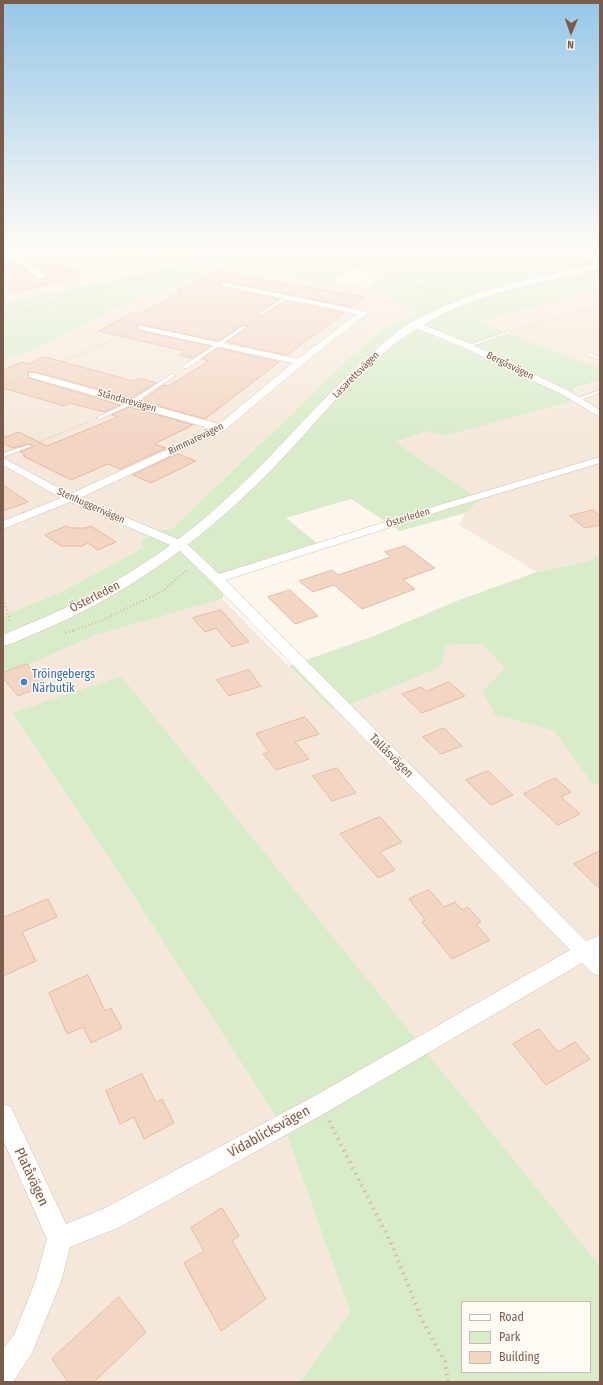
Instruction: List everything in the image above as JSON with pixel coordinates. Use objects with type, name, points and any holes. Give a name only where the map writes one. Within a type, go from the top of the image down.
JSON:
[{"type":"street","name":"Rimmarevägen","points":[[3,524],[70,498],[221,428],[300,362],[364,313],[362,313]]},
{"type":"street","name":"Lasarettsvägen","points":[[181,545],[244,490],[341,389],[379,352],[416,325],[441,313]]},
{"type":"street","name":"Bergåsvägen","points":[[416,325],[468,346],[577,399],[600,414]]},
{"type":"street","points":[[141,327],[300,362]]},
{"type":"street","name":"Ståndarevägen","points":[[32,375],[221,428]]},
{"type":"street","name":"Österleden","points":[[217,579],[443,507],[600,460]]},
{"type":"street","name":"Stenhuggerivägen","points":[[3,461],[70,498],[181,545]]},
{"type":"street","name":"Tallåsvägen","points":[[181,545],[592,947],[600,968]]},
{"type":"street","name":"Österleden","points":[[3,641],[90,602],[130,579],[181,545]]},
{"type":"street","name":"Vidablicksvägen","points":[[60,1239],[111,1218],[319,1105],[592,947]]},
{"type":"street","name":"Platåvägen","points":[[3,1115],[60,1239]]},
{"type":"street","points":[[3,1372],[22,1344],[28,1330],[48,1282],[60,1239]]},
{"type":"lane","points":[[185,368],[244,327]]},
{"type":"lane","points":[[468,346],[510,332]]},
{"type":"lane","points":[[588,354],[600,359]]},
{"type":"lane","points":[[98,418],[131,402],[174,375]]},
{"type":"lane","points":[[577,399],[600,391]]},
{"type":"lane","points":[[3,455],[30,446]]},
{"type":"path","points":[[3,385],[32,375],[172,313]]},
{"type":"path","points":[[510,332],[577,313]]},
{"type":"path","points":[[590,313],[600,315]]},
{"type":"path","points":[[30,446],[98,418]]},
{"type":"path","points":[[62,633],[105,619],[161,592],[198,561]]},
{"type":"path","points":[[3,596],[10,623],[17,620]]},
{"type":"path","points":[[319,1105],[392,1245],[422,1320],[444,1362],[448,1382]]},
{"type":"shaded area","points":[[110,313],[418,313],[385,328],[358,350],[172,529],[160,530],[141,541],[143,548],[61,592],[3,616],[3,359],[38,348]]},
{"type":"shaded area","points":[[512,313],[600,313],[600,368],[479,322]]},
{"type":"shaded area","points":[[600,380],[600,554],[589,561],[537,572],[459,525],[465,513],[480,500],[394,442],[426,431],[444,436]]},
{"type":"shaded area","points":[[222,599],[331,709],[354,703],[441,667],[446,645],[482,644],[505,668],[495,715],[554,731],[593,785],[600,783],[600,1266],[120,676],[12,714],[115,867],[286,1132],[350,1312],[300,1382],[3,1382],[3,676],[96,635]]},
{"type":"green space","points":[[3,313],[110,313],[38,348],[3,359]]},
{"type":"green space","points":[[418,313],[512,313],[480,322],[600,368],[600,380],[574,388],[568,402],[444,436],[426,431],[395,442],[480,500],[465,513],[400,531],[351,499],[286,518],[317,543],[231,570],[222,599],[96,635],[3,676],[3,616],[61,592],[143,548],[141,541],[160,530],[172,529],[358,350],[385,328]]},
{"type":"green space","points":[[600,554],[600,783],[593,785],[554,731],[495,715],[483,691],[505,668],[482,644],[446,645],[441,667],[354,703],[331,709],[289,666],[374,636],[459,600],[537,572],[589,561]]},
{"type":"green space","points":[[121,676],[600,1266],[600,1382],[300,1382],[350,1312],[286,1132],[115,867],[12,713]]},
{"type":"building","points":[[133,313],[140,314],[143,313],[259,313],[260,316],[266,313],[344,313],[287,355],[227,342],[247,328],[247,326],[243,325],[218,341],[137,324],[136,327],[141,331],[210,346],[193,358],[180,355],[185,351],[98,331]]},
{"type":"building","points":[[218,348],[279,362],[205,419],[141,401],[164,385],[169,386],[209,361],[202,359]]},
{"type":"building","points":[[45,357],[133,381],[140,378],[156,383],[132,398],[35,372],[28,372],[29,378],[120,405],[104,412],[70,403],[64,406],[3,388],[3,370],[21,362],[28,364]]},
{"type":"building","points":[[130,407],[193,425],[154,444],[166,448],[120,469],[108,464],[71,480],[23,456],[25,455],[20,452],[33,447],[32,445],[28,444],[12,448],[3,443],[3,438],[19,432],[47,446],[118,417],[112,415]]},
{"type":"building","points":[[178,454],[196,461],[151,483],[133,475]]},
{"type":"building","points":[[3,485],[28,502],[3,511]]},
{"type":"building","points":[[593,510],[600,516],[600,525],[585,528],[570,516]]},
{"type":"building","points":[[67,526],[71,528],[85,528],[91,526],[116,542],[98,550],[88,543],[82,546],[61,546],[45,535]]},
{"type":"building","points":[[405,546],[435,568],[403,580],[415,589],[362,609],[334,585],[313,592],[299,581],[332,570],[338,575],[391,557],[385,552]]},
{"type":"building","points":[[290,590],[318,616],[295,624],[268,597]]},
{"type":"building","points":[[221,610],[249,642],[232,647],[216,628],[205,632],[193,618]]},
{"type":"building","name":"Tröingebergs Närbutik","points":[[27,664],[46,685],[18,696],[3,678],[3,673]]},
{"type":"building","points":[[249,670],[261,686],[229,696],[217,680]]},
{"type":"building","points":[[449,682],[465,696],[422,713],[402,694],[421,687],[426,691]]},
{"type":"building","points":[[305,717],[319,734],[295,742],[309,759],[276,770],[263,754],[269,752],[256,734]]},
{"type":"building","points":[[444,728],[462,746],[441,754],[423,737]]},
{"type":"building","points":[[337,768],[356,793],[332,801],[313,776]]},
{"type":"building","points":[[488,771],[513,795],[491,805],[466,780]]},
{"type":"building","points":[[555,778],[571,792],[561,797],[580,814],[558,825],[524,794]]},
{"type":"building","points":[[380,817],[402,842],[380,852],[395,870],[378,878],[340,834]]},
{"type":"building","points":[[600,851],[600,889],[574,864]]},
{"type":"building","points":[[429,890],[444,907],[455,902],[462,910],[468,907],[481,922],[476,924],[490,940],[452,959],[422,922],[425,920],[409,899]]},
{"type":"building","points":[[48,899],[57,917],[22,932],[36,961],[3,976],[3,918]]},
{"type":"building","points":[[88,975],[105,1011],[111,1008],[122,1028],[91,1043],[83,1027],[67,1034],[49,993]]},
{"type":"building","points":[[539,1029],[558,1052],[575,1042],[590,1059],[546,1085],[513,1044]]},
{"type":"building","points":[[142,1074],[156,1102],[162,1099],[174,1123],[144,1139],[134,1117],[120,1124],[106,1091]]},
{"type":"building","points":[[222,1208],[239,1236],[232,1241],[266,1299],[221,1331],[184,1263],[204,1251],[191,1228]]},
{"type":"building","points":[[119,1297],[146,1332],[94,1382],[68,1382],[52,1359]]},
{"type":"place","name":"Tröingebergs Närbutik","points":[[24,682]]}]
